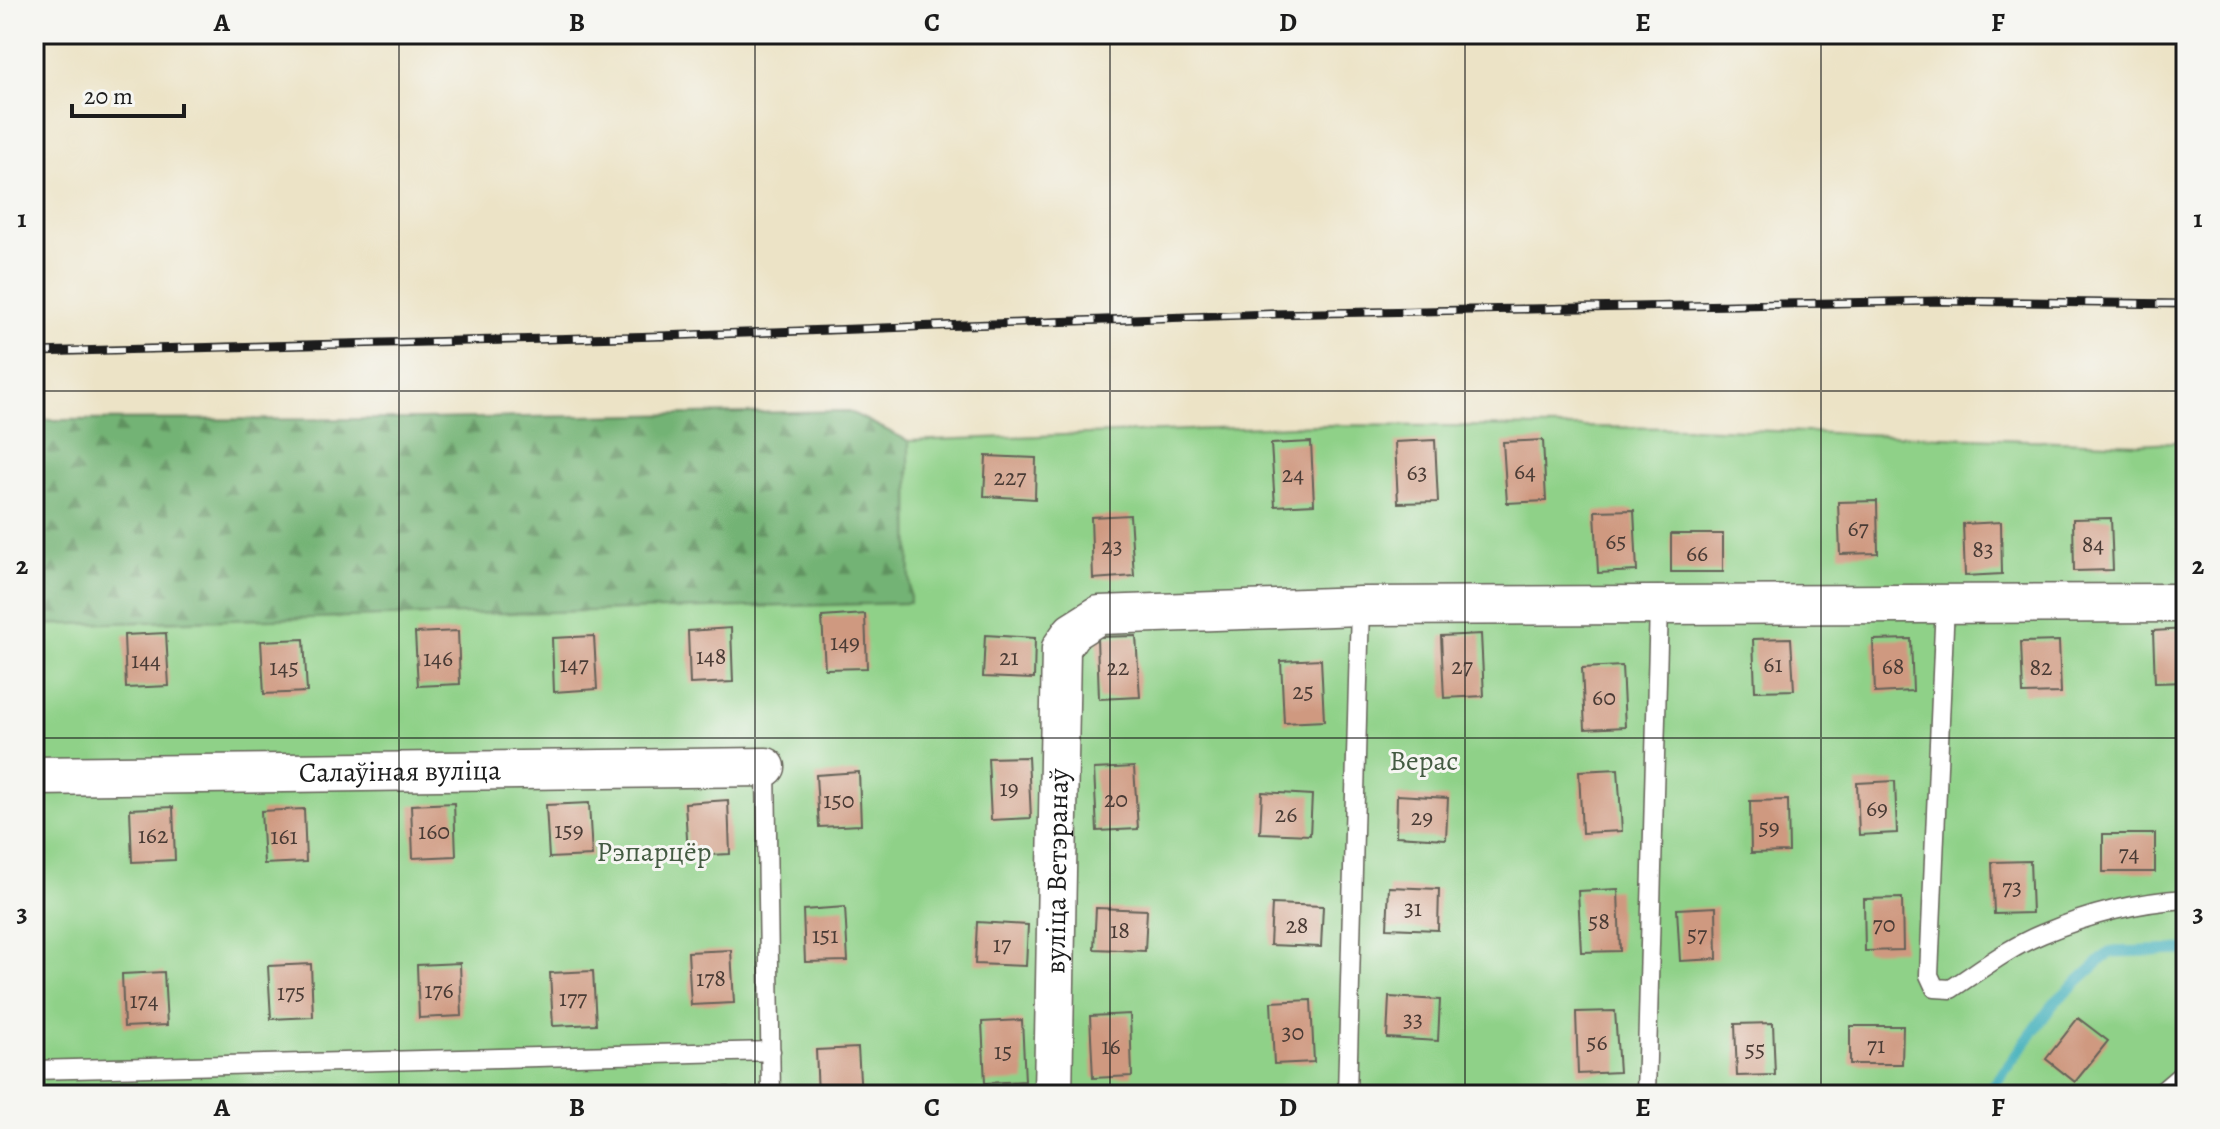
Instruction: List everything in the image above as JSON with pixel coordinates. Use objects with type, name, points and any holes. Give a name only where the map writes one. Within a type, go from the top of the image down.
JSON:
[{"type":"street","points":[[1360,606],[2186,603]]},
{"type":"street","name":"вуліца Ветэранаў","points":[[1053,1095],[1061,648],[1072,632],[1099,615],[1360,606]]},
{"type":"street","name":"Салаўіная вуліца","points":[[34,776],[766,767]]},
{"type":"lane","points":[[1945,604],[1929,975],[1935,988],[1951,989],[2040,935],[2109,911],[2186,899]]},
{"type":"lane","points":[[1646,1095],[1659,605]]},
{"type":"lane","points":[[1347,1095],[1360,606]]},
{"type":"lane","points":[[766,767],[771,1095]]},
{"type":"lane","points":[[34,1070],[771,1051]]},
{"type":"lane","points":[[2158,1095],[2186,1071]]},
{"type":"green space","points":[[848,411],[909,441],[910,603],[34,625],[34,420],[423,419]]},
{"type":"green space","name":"Верас","points":[[1316,425],[1693,428],[2139,444],[2186,441],[2186,1095],[34,1095],[34,625],[910,603],[909,441]]},
{"type":"building","points":[[1435,440],[1438,502],[1398,503],[1395,442]]},
{"type":"building","points":[[1543,440],[1546,501],[1507,503],[1503,442]]},
{"type":"building","points":[[1311,442],[1314,504],[1275,506],[1271,444]]},
{"type":"building","points":[[986,456],[1036,458],[1035,499],[984,496]]},
{"type":"building","points":[[1877,501],[1878,553],[1840,554],[1838,502]]},
{"type":"building","points":[[1634,510],[1637,571],[1598,573],[1595,511]]},
{"type":"building","points":[[1130,515],[1134,576],[1093,579],[1091,517]]},
{"type":"building","points":[[2111,518],[2113,570],[2074,571],[2073,519]]},
{"type":"building","points":[[2001,522],[2002,574],[1965,576],[1963,524]]},
{"type":"building","points":[[1671,534],[1723,534],[1723,572],[1671,572]]},
{"type":"building","points":[[865,614],[867,668],[825,669],[822,617]]},
{"type":"building","points":[[731,628],[733,682],[690,684],[688,631]]},
{"type":"building","points":[[2186,629],[2186,682],[2155,683],[2153,631]]},
{"type":"building","points":[[458,631],[460,684],[418,686],[415,633]]},
{"type":"building","points":[[166,633],[169,686],[126,688],[124,635]]},
{"type":"building","points":[[1481,634],[1484,696],[1444,698],[1441,636]]},
{"type":"building","points":[[985,635],[1035,638],[1034,679],[983,677]]},
{"type":"building","points":[[594,636],[597,689],[554,692],[552,638]]},
{"type":"building","points":[[1136,636],[1140,697],[1099,699],[1097,637]]},
{"type":"building","points":[[1791,638],[1794,690],[1755,691],[1753,639]]},
{"type":"building","points":[[304,639],[307,692],[264,694],[261,641]]},
{"type":"building","points":[[1911,639],[1913,691],[1875,693],[1873,640]]},
{"type":"building","points":[[2059,641],[2061,693],[2023,694],[2021,642]]},
{"type":"building","points":[[1321,659],[1324,721],[1284,723],[1281,661]]},
{"type":"building","points":[[1622,666],[1625,727],[1585,729],[1582,668]]},
{"type":"building","points":[[1028,757],[1031,818],[991,820],[988,758]]},
{"type":"building","points":[[1134,767],[1138,829],[1097,831],[1094,769]]},
{"type":"building","points":[[1618,769],[1622,831],[1582,833],[1579,771]]},
{"type":"building","points":[[859,772],[861,825],[819,827],[816,775]]},
{"type":"building","points":[[1895,781],[1897,833],[1859,835],[1857,783]]},
{"type":"building","points":[[1262,792],[1312,795],[1310,835],[1260,833]]},
{"type":"building","points":[[1397,795],[1448,798],[1446,839],[1396,836]]},
{"type":"building","points":[[728,800],[730,854],[688,856],[685,803]]},
{"type":"building","points":[[1788,800],[1789,852],[1751,853],[1750,801]]},
{"type":"building","points":[[454,803],[456,856],[413,858],[411,805]]},
{"type":"building","points":[[589,803],[592,856],[549,858],[546,805]]},
{"type":"building","points":[[173,807],[175,860],[132,862],[130,809]]},
{"type":"building","points":[[304,809],[306,862],[264,864],[261,811]]},
{"type":"building","points":[[2103,834],[2155,834],[2155,872],[2103,872]]},
{"type":"building","points":[[2030,861],[2032,913],[1994,914],[1992,862]]},
{"type":"building","points":[[1389,887],[1439,889],[1438,930],[1387,928]]},
{"type":"building","points":[[1618,889],[1620,951],[1581,952],[1578,891]]},
{"type":"building","points":[[1902,898],[1903,950],[1865,951],[1864,899]]},
{"type":"building","points":[[1272,904],[1323,906],[1321,947],[1270,945]]},
{"type":"building","points":[[845,907],[848,961],[805,962],[803,910]]},
{"type":"building","points":[[1716,907],[1717,959],[1680,961],[1677,909]]},
{"type":"building","points":[[1096,908],[1147,910],[1145,951],[1094,949]]},
{"type":"building","points":[[977,922],[1028,925],[1026,966],[975,964]]},
{"type":"building","points":[[731,950],[734,1003],[691,1005],[688,952]]},
{"type":"building","points":[[460,963],[462,1016],[419,1018],[417,965]]},
{"type":"building","points":[[311,964],[313,1017],[271,1019],[268,966]]},
{"type":"building","points":[[593,971],[596,1024],[553,1026],[550,973]]},
{"type":"building","points":[[164,972],[167,1025],[124,1027],[122,974]]},
{"type":"building","points":[[1389,997],[1440,1000],[1438,1041],[1387,1038]]},
{"type":"building","points":[[1311,1000],[1314,1062],[1274,1064],[1271,1002]]},
{"type":"building","points":[[1615,1011],[1619,1072],[1578,1074],[1576,1012]]},
{"type":"building","points":[[1130,1014],[1132,1076],[1093,1078],[1090,1016]]},
{"type":"building","points":[[2078,1018],[2108,1041],[2075,1082],[2046,1059]]},
{"type":"building","points":[[1022,1020],[1025,1081],[985,1083],[982,1022]]},
{"type":"building","points":[[1773,1023],[1775,1075],[1737,1076],[1735,1024]]},
{"type":"building","points":[[1850,1026],[1903,1026],[1902,1064],[1850,1064]]},
{"type":"building","points":[[858,1048],[861,1095],[818,1095],[816,1050]]},
{"type":"building","points":[[588,1085],[588,1095],[546,1095],[545,1087]]},
{"type":"building","points":[[729,1087],[730,1095],[687,1095],[686,1089]]},
{"type":"waterway","points":[[1987,1095],[2054,1003],[2110,952],[2186,950]]},
{"type":"railway","points":[[34,352],[661,336],[1271,314],[1939,301],[2186,304]]},
{"type":"park label","name":"Рэпарцёр","points":[[654,852]]}]
